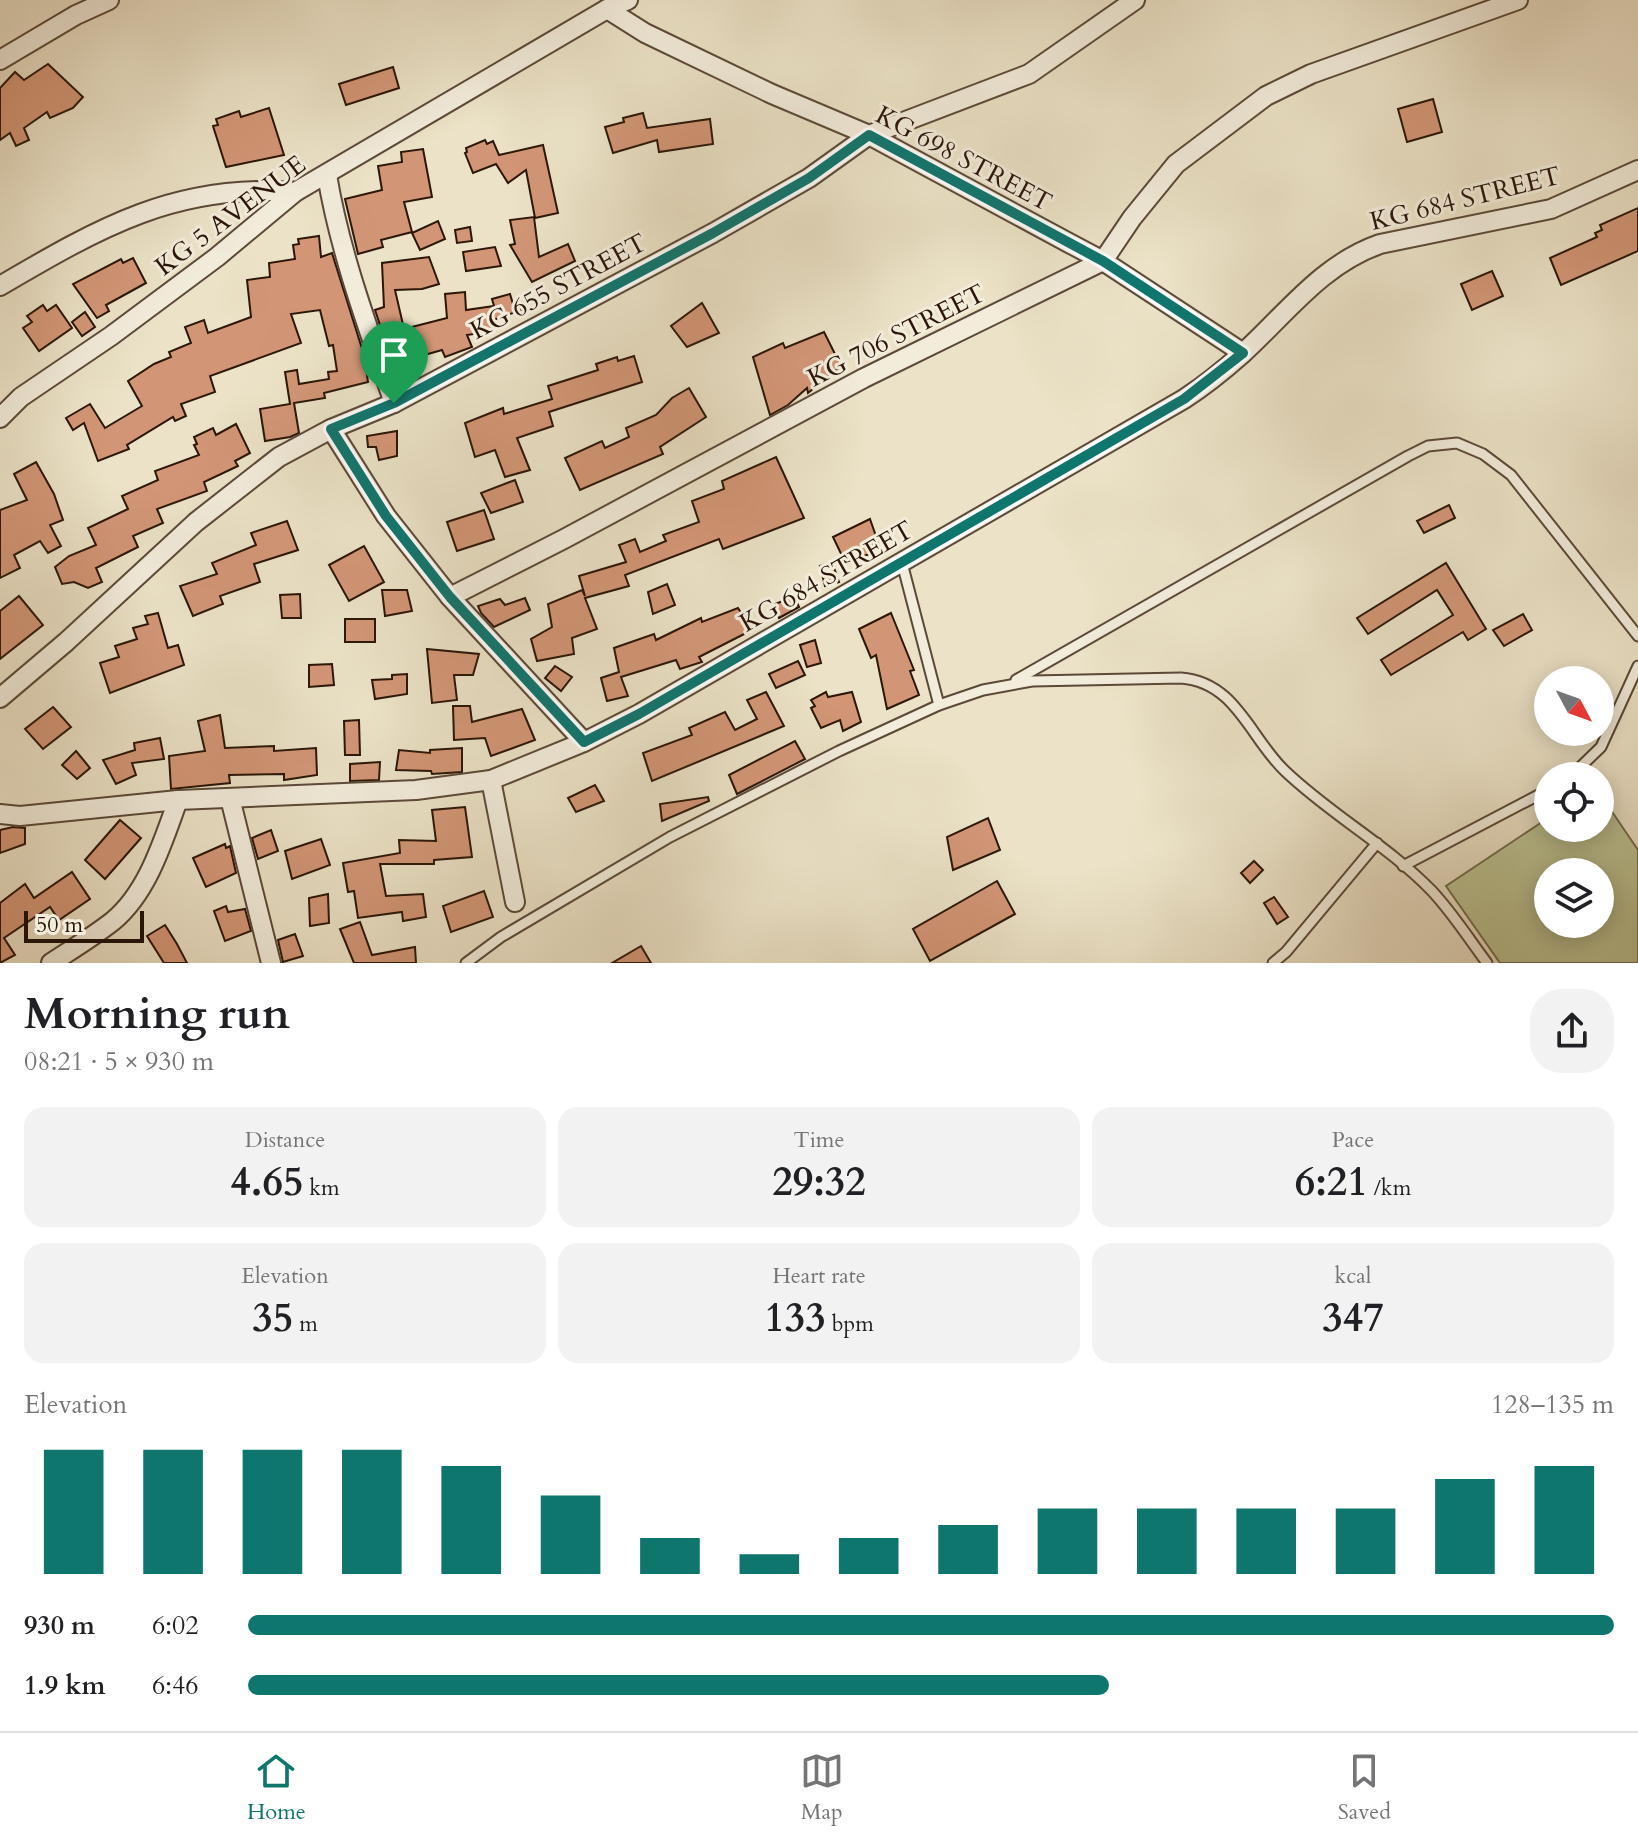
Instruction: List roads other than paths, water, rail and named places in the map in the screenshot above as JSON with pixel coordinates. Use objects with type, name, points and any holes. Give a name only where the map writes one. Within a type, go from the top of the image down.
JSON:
[{"type":"street","points":[[0,60],[76,15],[109,0]]},
{"type":"street","name":"KG 5 AVENUE","points":[[0,418],[21,397],[111,336],[217,257],[295,192],[607,9],[628,0]]},
{"type":"street","name":"KG 655 STREET","points":[[0,698],[66,642],[196,522],[279,457],[331,429],[394,403],[713,233],[809,178],[869,135],[1029,74],[1135,0]]},
{"type":"street","name":"KG 706 STREET","points":[[450,597],[864,378],[1103,261],[1132,218],[1176,164],[1266,96],[1311,74],[1518,0]]},
{"type":"street","name":"KG 698 STREET","points":[[607,9],[645,33],[869,135],[1103,261],[1243,353]]},
{"type":"street","name":"KG 684 STREET","points":[[0,814],[20,816],[178,800],[416,790],[491,780],[584,742],[639,714],[1184,399],[1243,353],[1336,265],[1360,251],[1380,244],[1551,209],[1638,170]]},
{"type":"street","points":[[327,175],[333,210],[365,319],[394,403]]},
{"type":"street","points":[[0,286],[122,220],[161,205],[228,191],[255,189],[295,192]]},
{"type":"street","points":[[331,429],[386,516],[450,597],[584,742]]},
{"type":"street","points":[[491,780],[515,902]]},
{"type":"street","points":[[230,798],[271,963]]},
{"type":"street","points":[[51,963],[115,919],[138,891],[158,854],[178,800]]},
{"type":"lane","points":[[1010,684],[1408,456],[1428,446],[1457,443],[1483,454],[1511,475],[1638,636]]},
{"type":"lane","points":[[902,563],[939,705]]},
{"type":"lane","points":[[1585,762],[1601,747],[1638,666]]},
{"type":"lane","points":[[466,963],[501,937],[670,837],[839,751],[939,705],[983,690],[1032,681],[1181,678],[1204,683],[1224,694],[1273,760],[1432,891],[1487,963]]},
{"type":"lane","points":[[1403,866],[1534,797]]},
{"type":"lane","points":[[1273,963],[1286,952],[1377,843]]}]
